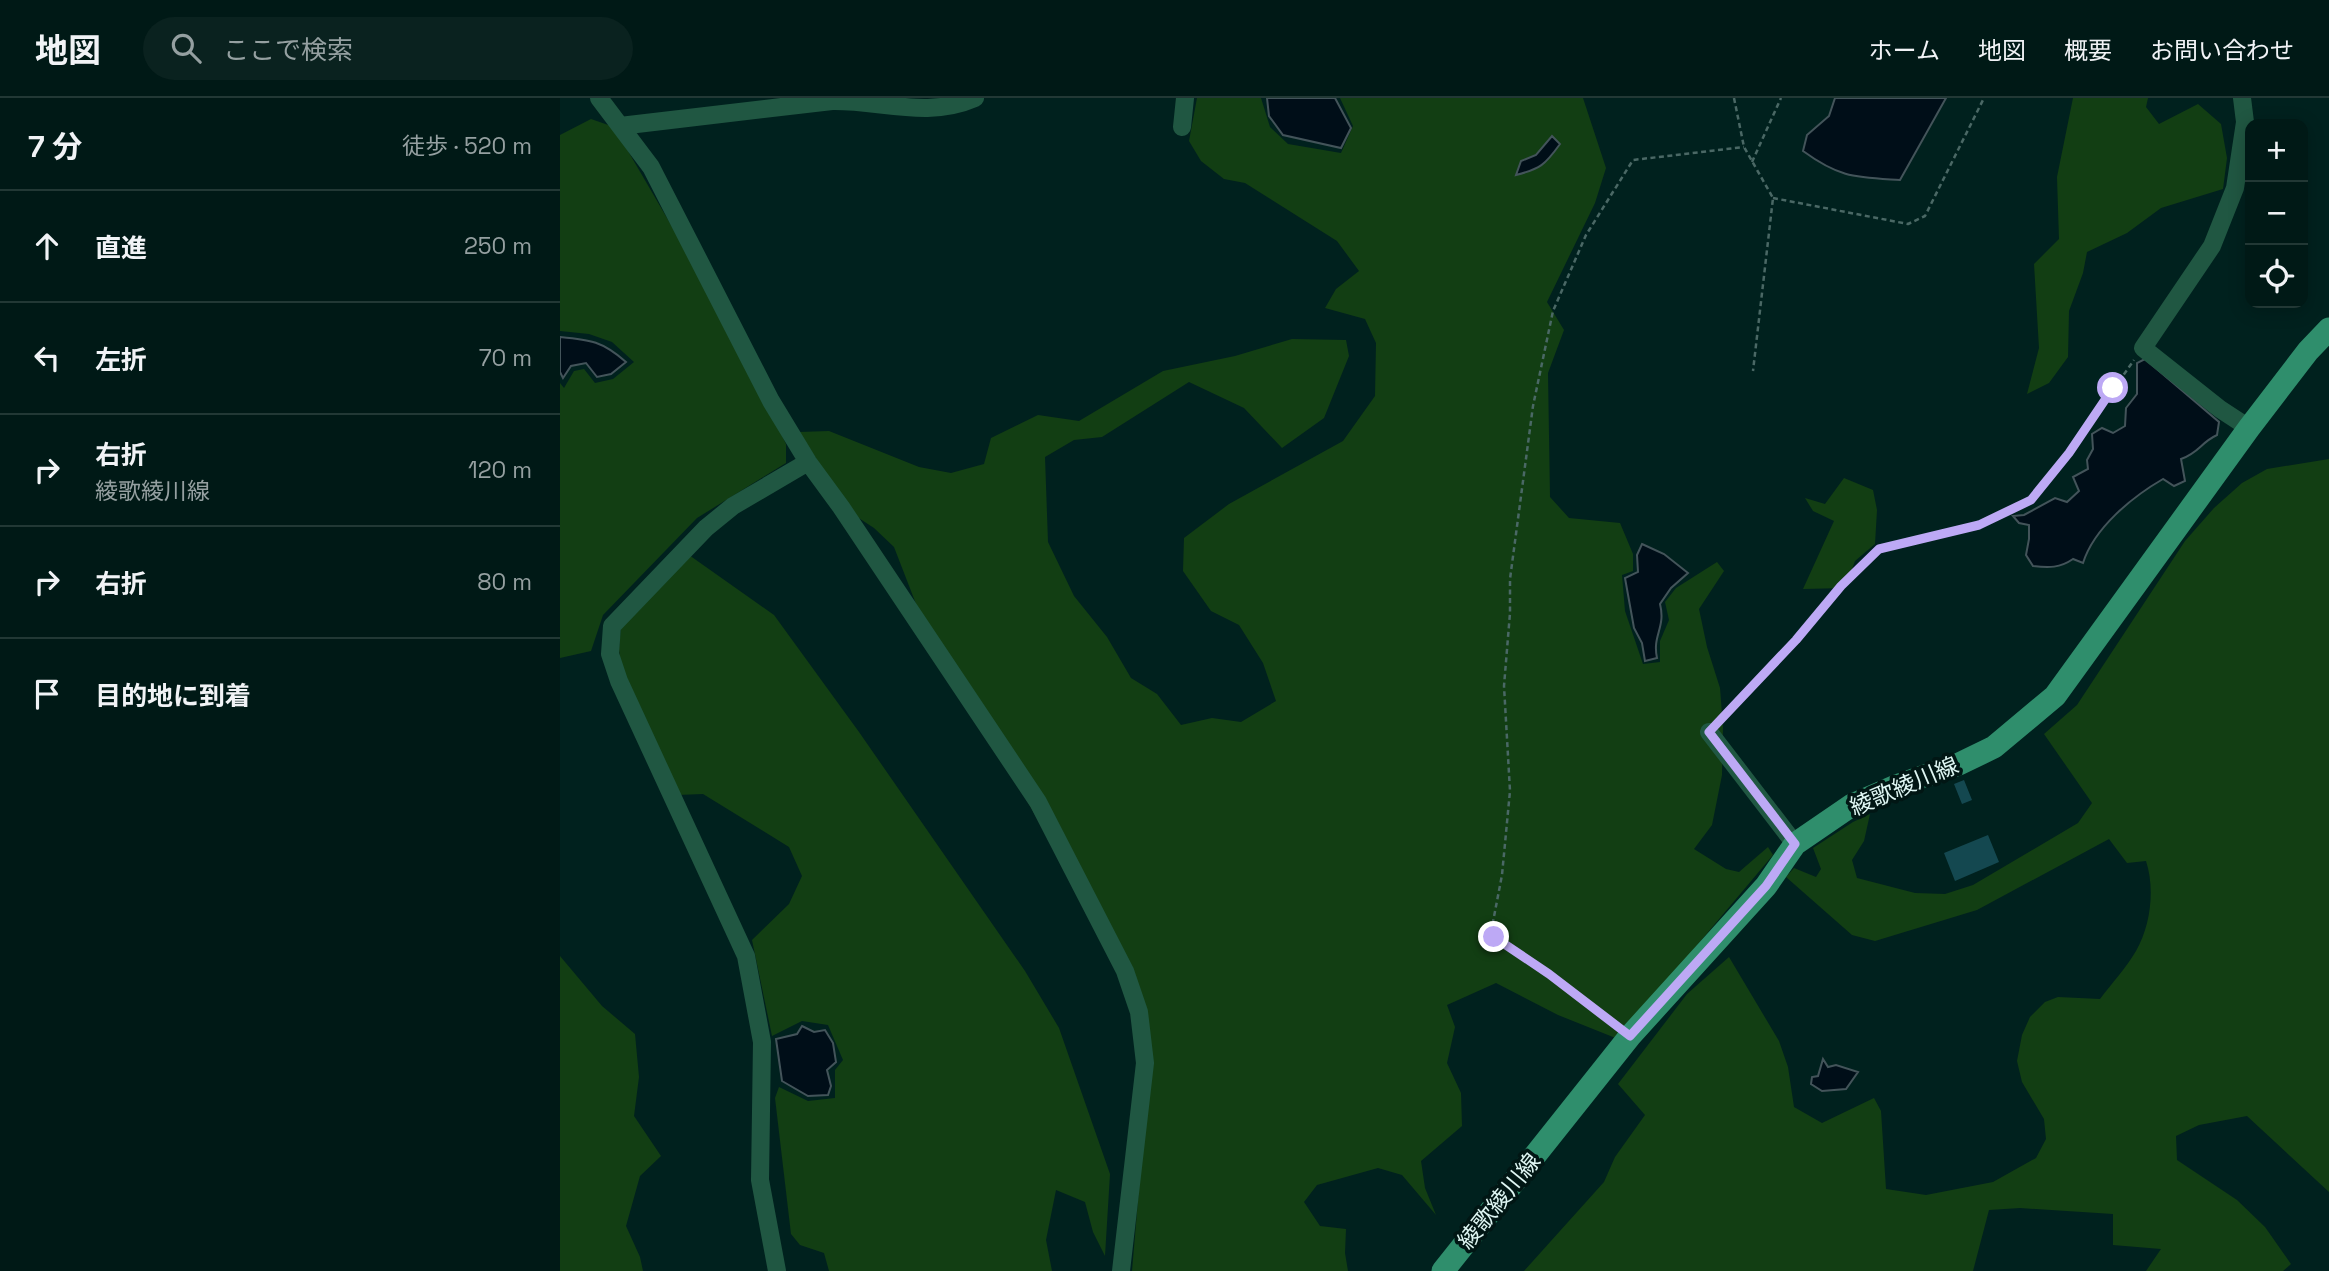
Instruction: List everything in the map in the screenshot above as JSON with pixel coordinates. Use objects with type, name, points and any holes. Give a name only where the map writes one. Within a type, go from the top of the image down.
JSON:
[{"type":"main road","name":"綾歌綾川線","points":[[1443,1271],[1630,1036],[1766,886],[1795,844],[1852,805],[1959,764],[1994,747],[2054,696],[2249,428],[2308,351],[2329,329]]},
{"type":"street","points":[[599,98],[651,167],[771,401],[808,462],[841,507],[1038,802],[1125,971],[1139,1012],[1145,1063],[1121,1271]]},
{"type":"street","points":[[620,126],[832,101],[859,101],[914,109],[956,106],[975,98]]},
{"type":"street","points":[[1181,127],[1185,98]]},
{"type":"street","points":[[2242,98],[2245,122],[2235,188],[2212,246],[2143,348],[2220,409],[2249,428]]},
{"type":"street","points":[[777,1271],[760,1180],[762,1042],[746,956],[620,681],[610,653],[612,626],[706,528],[733,506],[808,462]]},
{"type":"street","points":[[1709,732],[1795,844]]},
{"type":"path","points":[[1734,98],[1744,147],[1773,198],[1753,371]]},
{"type":"path","points":[[1752,163],[1781,98]]},
{"type":"path","points":[[1773,198],[1908,223],[1925,216],[1984,98]]},
{"type":"path","points":[[1630,1036],[1549,974],[1494,937],[1492,927],[1502,875],[1510,791],[1504,686],[1512,552],[1520,513],[1519,502],[1533,406],[1553,311],[1586,235],[1633,160],[1744,147]]},
{"type":"path","points":[[1709,732],[1796,640],[1841,586],[1879,549],[1979,525],[2031,500],[2069,453],[2143,348]]},
{"type":"green space","points":[[1197,98],[1261,98],[1270,127],[1288,144],[1341,153],[1353,126],[1340,98],[1583,98],[1606,168],[1595,203],[1547,302],[1564,330],[1548,373],[1550,497],[1569,518],[1620,523],[1633,554],[1633,571],[1622,575],[1625,611],[1643,664],[1660,662],[1660,641],[1669,620],[1665,602],[1676,588],[1717,562],[1724,571],[1699,609],[1720,688],[1723,727],[1722,775],[1712,825],[1694,849],[1726,869],[1739,872],[1768,847],[1773,855],[1618,1039],[1558,1015],[1496,983],[1447,1005],[1455,1027],[1447,1063],[1461,1093],[1462,1126],[1421,1161],[1425,1188],[1436,1215],[1402,1175],[1378,1168],[1317,1185],[1304,1202],[1320,1226],[1346,1229],[1345,1253],[1348,1271],[1132,1271],[1144,1129],[1147,1012],[918,609],[894,547],[874,528],[851,513],[799,432],[829,431],[919,467],[951,473],[984,464],[991,438],[1038,415],[1079,421],[1163,371],[1235,356],[1292,339],[1346,340],[1349,356],[1324,418],[1282,448],[1244,408],[1189,382],[1102,437],[1074,440],[1045,457],[1048,542],[1074,596],[1107,637],[1131,678],[1157,694],[1181,725],[1212,718],[1241,722],[1276,701],[1263,663],[1239,625],[1211,611],[1183,571],[1184,538],[1229,504],[1343,441],[1375,396],[1376,343],[1365,319],[1325,308],[1336,289],[1359,271],[1337,241],[1245,183],[1224,179],[1201,161],[1189,141]]},
{"type":"green space","points":[[2073,98],[2148,98],[2146,107],[2159,124],[2198,104],[2221,124],[2227,158],[2223,189],[2161,208],[2127,233],[2087,252],[2083,273],[2069,311],[2068,357],[2049,383],[2027,394],[2039,348],[2034,264],[2059,239],[2057,177]]},
{"type":"green space","points":[[591,119],[614,127],[727,321],[786,444],[786,463],[697,518],[603,615],[591,651],[560,658],[560,383],[564,388],[574,371],[584,369],[595,383],[613,379],[634,362],[612,342],[589,334],[560,331],[560,135]]},
{"type":"green space","points":[[2329,459],[2329,1192],[2247,1116],[2199,1125],[2176,1136],[2177,1160],[2237,1200],[2265,1227],[2291,1264],[2283,1271],[2146,1271],[2161,1249],[2113,1245],[2113,1214],[2020,1208],[1989,1210],[1973,1271],[1524,1271],[1604,1182],[1615,1157],[1645,1115],[1618,1084],[1687,994],[1729,957],[1779,1041],[1788,1067],[1794,1107],[1822,1123],[1874,1098],[1881,1111],[1886,1189],[1926,1195],[1993,1182],[2036,1158],[2046,1139],[2044,1119],[2022,1082],[2017,1061],[2022,1035],[2030,1017],[2045,1002],[2058,997],[2100,999],[2128,963],[2141,941],[2148,918],[2151,894],[2146,861],[2127,863],[2109,839],[1977,910],[1875,941],[1852,935],[1786,877],[1794,868],[1816,877],[1821,869],[1813,848],[1870,814],[1864,841],[1852,860],[1857,878],[1915,893],[1945,894],[1973,885],[2078,823],[2092,803],[2044,734],[2077,705],[2185,541],[2214,508],[2242,483],[2267,469]]},
{"type":"green space","points":[[1844,478],[1873,490],[1877,510],[1875,544],[1855,561],[1845,588],[1803,589],[1834,521],[1813,511],[1805,498],[1825,504]]},
{"type":"green space","points":[[689,555],[774,615],[1025,971],[1059,1028],[1110,1174],[1105,1256],[1093,1232],[1085,1202],[1056,1190],[1046,1240],[1052,1271],[829,1271],[824,1253],[800,1245],[791,1234],[775,1098],[779,1087],[808,1101],[835,1098],[835,1070],[843,1060],[828,1025],[802,1021],[772,1036],[752,940],[789,904],[802,876],[789,847],[703,794],[677,795],[622,676],[619,649],[621,626]]},
{"type":"green space","points":[[560,956],[602,1006],[635,1034],[639,1077],[634,1116],[661,1156],[640,1176],[626,1226],[640,1257],[643,1271],[560,1271]]},
{"type":"shaded area","points":[[1267,98],[1335,98],[1351,128],[1341,148],[1283,135],[1269,116]]},
{"type":"shaded area","points":[[1835,98],[1946,98],[1900,180],[1848,174],[1827,166],[1803,151],[1807,135],[1829,116]]},
{"type":"shaded area","points":[[1552,136],[1560,144],[1550,157],[1537,168],[1516,175],[1521,161],[1536,155]]},
{"type":"shaded area","points":[[560,337],[596,343],[626,362],[611,374],[597,377],[586,363],[571,366],[563,378],[560,372]]},
{"type":"shaded area","points":[[2145,359],[2219,422],[2217,435],[2181,459],[2185,481],[2174,486],[2163,479],[2116,515],[2096,538],[2083,563],[2073,559],[2054,567],[2033,566],[2026,555],[2029,525],[2019,523],[2013,516],[2024,515],[2055,498],[2067,502],[2079,491],[2073,477],[2088,469],[2087,460],[2093,449],[2092,434],[2102,428],[2113,433],[2125,426],[2126,408],[2137,394],[2137,363]]},
{"type":"shaded area","points":[[1642,544],[1664,554],[1688,573],[1671,588],[1660,604],[1657,658],[1645,661],[1642,643],[1634,628],[1625,578],[1638,572],[1637,555]]},
{"type":"shaded area","points":[[802,1026],[814,1032],[825,1030],[833,1043],[836,1062],[827,1070],[831,1086],[828,1095],[808,1096],[782,1081],[776,1039],[797,1034]]},
{"type":"shaded area","points":[[1823,1059],[1828,1067],[1836,1065],[1858,1072],[1846,1089],[1822,1091],[1811,1084],[1812,1077],[1818,1076]]},
{"type":"building","points":[[1964,780],[1972,800],[1962,804],[1954,784]]},
{"type":"building","points":[[1988,835],[1999,862],[1955,881],[1944,853]]},
{"type":"route","points":[[1494,937],[1549,974],[1630,1036],[1766,886],[1795,844],[1709,732],[1796,640],[1841,586],[1879,549],[1979,525],[2031,500],[2069,453],[2113,388]]}]
